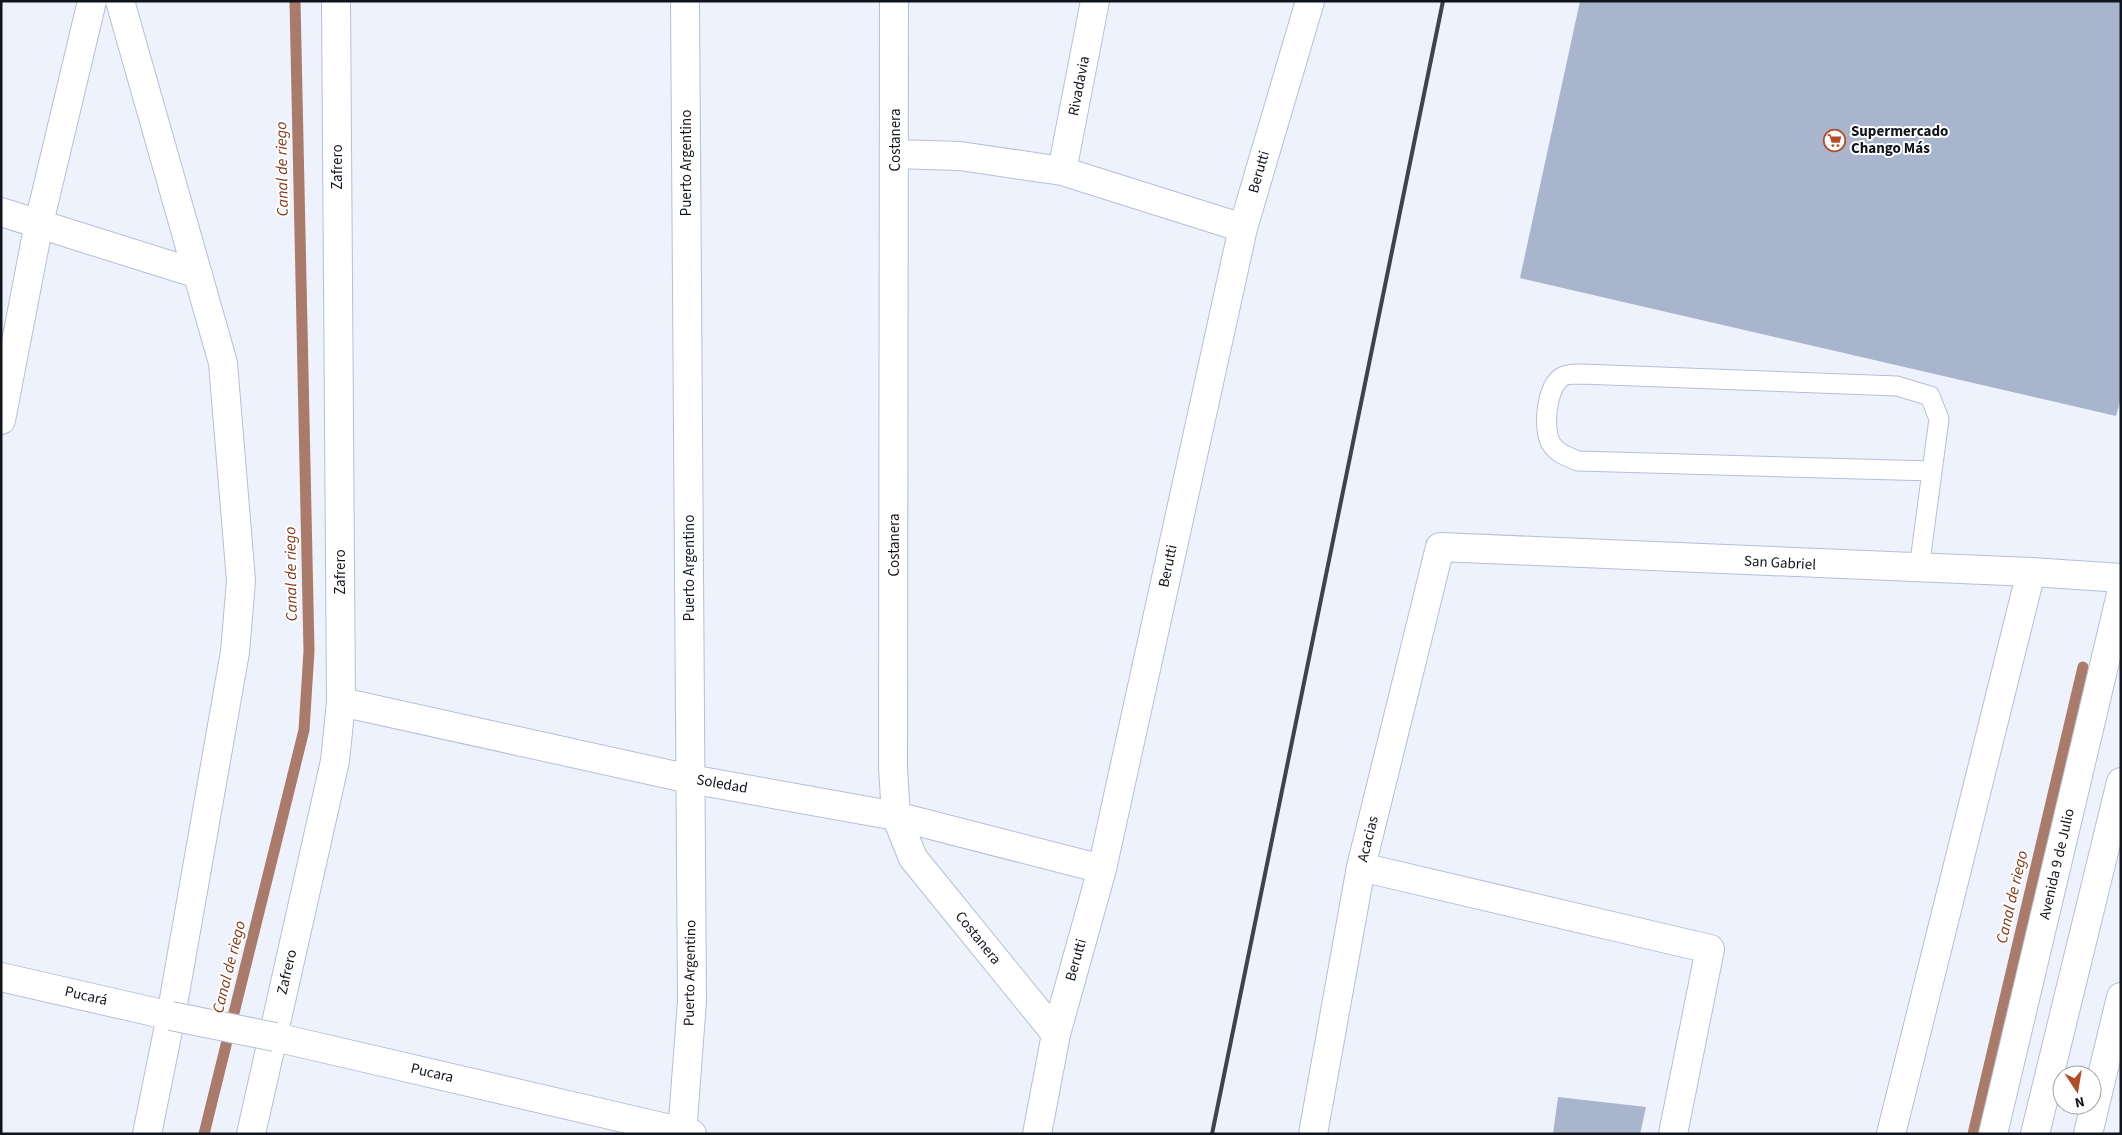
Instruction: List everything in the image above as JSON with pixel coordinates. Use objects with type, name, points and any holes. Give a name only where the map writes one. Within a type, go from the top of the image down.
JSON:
[{"type":"street","points":[[1,420],[39,223],[92,1]]},
{"type":"street","points":[[120,1],[223,363],[241,581],[236,652],[171,1016],[147,1134]]},
{"type":"street","name":"Zafrero","points":[[251,1134],[335,761],[341,702],[336,1]]},
{"type":"street","name":"Puerto Argentino","points":[[685,1],[692,1001],[686,1133]]},
{"type":"street","name":"Costanera","points":[[894,1],[896,154],[893,767],[896,816],[913,858],[1056,1034]]},
{"type":"street","name":"Rivadavia","points":[[1062,171],[1095,1]]},
{"type":"street","name":"Berutti","points":[[1037,1134],[1056,1034],[1102,869],[1243,228],[1310,1]]},
{"type":"street","points":[[896,154],[960,156],[1062,171],[1243,228]]},
{"type":"street","points":[[1,212],[198,274]]},
{"type":"street","name":"San Gabriel","points":[[1440,548],[1919,569],[2031,572],[2121,578]]},
{"type":"street","name":"Acacias","points":[[1313,1134],[1361,866],[1440,548]]},
{"type":"street","points":[[1891,1134],[2031,572]]},
{"type":"street","name":"Avenida 9 de Julio","points":[[1993,1134],[2121,594]]},
{"type":"street","name":"Soledad","points":[[341,702],[690,779],[896,816],[1102,869]]},
{"type":"street","points":[[2060,1065],[2121,782]]},
{"type":"street","points":[[1361,866],[1710,949],[1673,1134]]},
{"type":"street","name":"Pucará","points":[[1,977],[171,1016]]},
{"type":"street","points":[[2088,1134],[2103,1093],[2121,997]]},
{"type":"street","name":"Pucara","points":[[171,1016],[275,1037],[686,1133]]},
{"type":"street","points":[[2035,1134],[2052,1097]]},
{"type":"lane","points":[[1919,569],[1939,419],[1930,396],[1897,386],[1581,374],[1562,376],[1552,387],[1548,407],[1546,432],[1552,446],[1562,454],[1578,461],[1932,471]]},
{"type":"building","name":"Supermercado Chango Más","points":[[1580,1],[2121,1],[2121,397],[2116,416],[1520,278]]},
{"type":"building","points":[[1558,1097],[1646,1107],[1640,1134],[1553,1134]]},
{"type":"waterway","name":"Canal de riego","points":[[204,1134],[304,730],[309,651],[295,1]]},
{"type":"waterway","name":"Canal de riego","points":[[1973,1134],[2083,667]]},
{"type":"railway","points":[[1212,1134],[1443,1]]},
{"type":"place","name":"Supermercado Chango Más","points":[[1835,140]]}]
